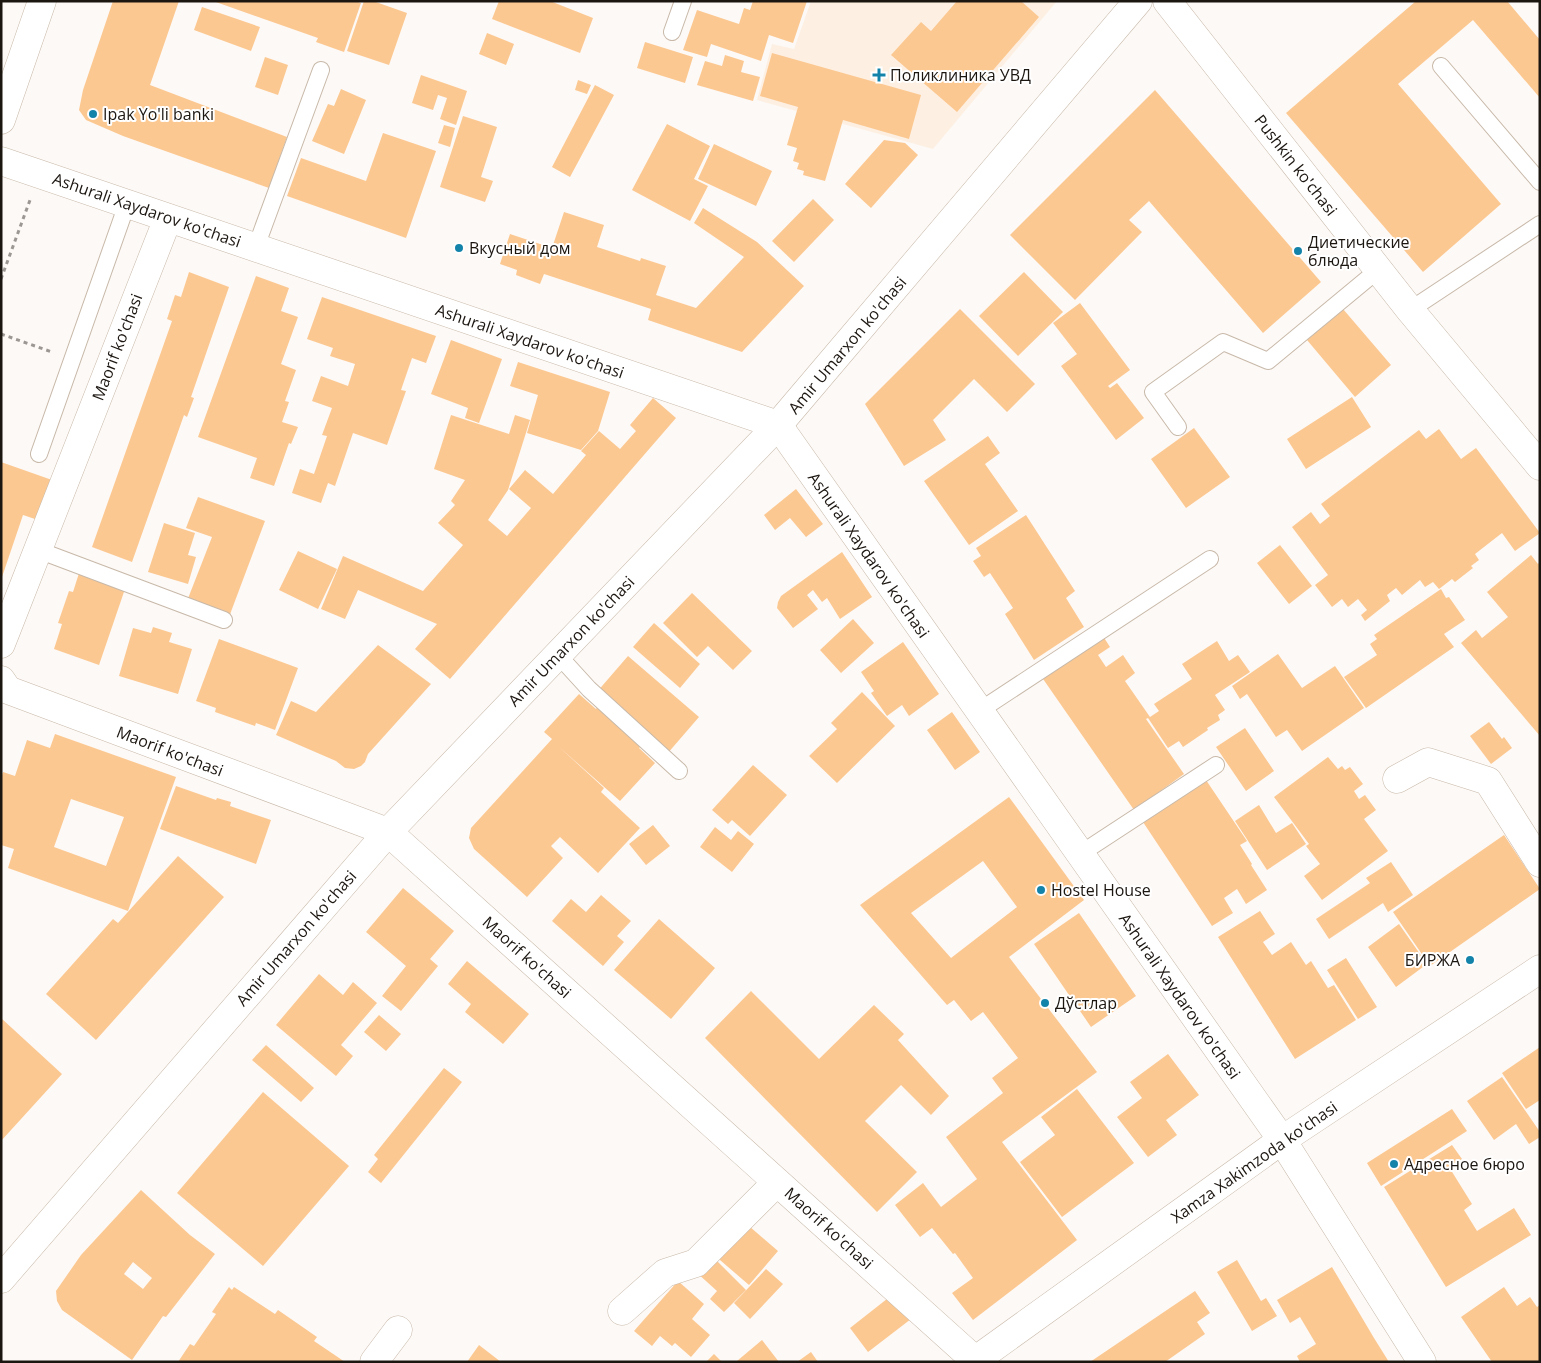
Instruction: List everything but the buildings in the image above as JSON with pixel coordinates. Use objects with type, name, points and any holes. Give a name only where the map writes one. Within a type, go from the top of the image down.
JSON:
[{"type":"street","points":[[1,120],[42,1]]},
{"type":"street","name":"Amir Umarxon ko'chasi","points":[[1,1279],[388,832],[778,425],[1138,1]]},
{"type":"street","name":"Pushkin ko'chasi","points":[[1167,1],[1410,310],[1540,466]]},
{"type":"street","name":"Ashurali Xaydarov ko'chasi","points":[[1,161],[778,425],[1282,1140],[1422,1362]]},
{"type":"street","name":"Maorif ko'chasi","points":[[1,644],[168,218]]},
{"type":"street","name":"Maorif ko'chasi","points":[[1,680],[8,690],[388,832],[975,1361]]},
{"type":"street","points":[[1397,779],[1428,762],[1488,781],[1540,863]]},
{"type":"street","name":"Xamza Xakimzoda ko'chasi","points":[[975,1361],[1282,1140],[1540,970]]},
{"type":"street","points":[[622,1311],[665,1273],[696,1263],[777,1182]]},
{"type":"street","points":[[374,1362],[398,1330]]},
{"type":"lane","points":[[672,32],[683,1]]},
{"type":"lane","points":[[1441,66],[1540,182]]},
{"type":"lane","points":[[256,247],[320,70]]},
{"type":"lane","points":[[39,454],[126,204]]},
{"type":"lane","points":[[1410,310],[1540,224]]},
{"type":"lane","points":[[1178,427],[1153,392],[1224,342],[1268,361],[1378,270]]},
{"type":"lane","points":[[38,550],[224,620]]},
{"type":"lane","points":[[980,711],[1210,559]]},
{"type":"lane","points":[[558,655],[589,689],[679,771]]},
{"type":"lane","points":[[1080,854],[1216,765]]},
{"type":"path","points":[[1,279],[39,174]]},
{"type":"path","points":[[1,334],[72,359]]},
{"type":"shaded area","name":"Поликлиника УВД","points":[[811,1],[1057,1],[933,149],[757,100],[772,44],[794,49]]},
{"type":"place","name":"Поликлиника УВД","points":[[879,75]]},
{"type":"place","name":"Ipak Yo'li banki","points":[[93,114]]},
{"type":"place","name":"Вкусный дом","points":[[459,248]]},
{"type":"place","name":"Диетические блюда","points":[[1298,251]]},
{"type":"place","name":"Hostel House","points":[[1041,890]]},
{"type":"place","name":"БИРЖА","points":[[1470,960]]},
{"type":"place","name":"Дўстлар","points":[[1045,1003]]},
{"type":"place","name":"Адресное бюро","points":[[1394,1164]]}]
